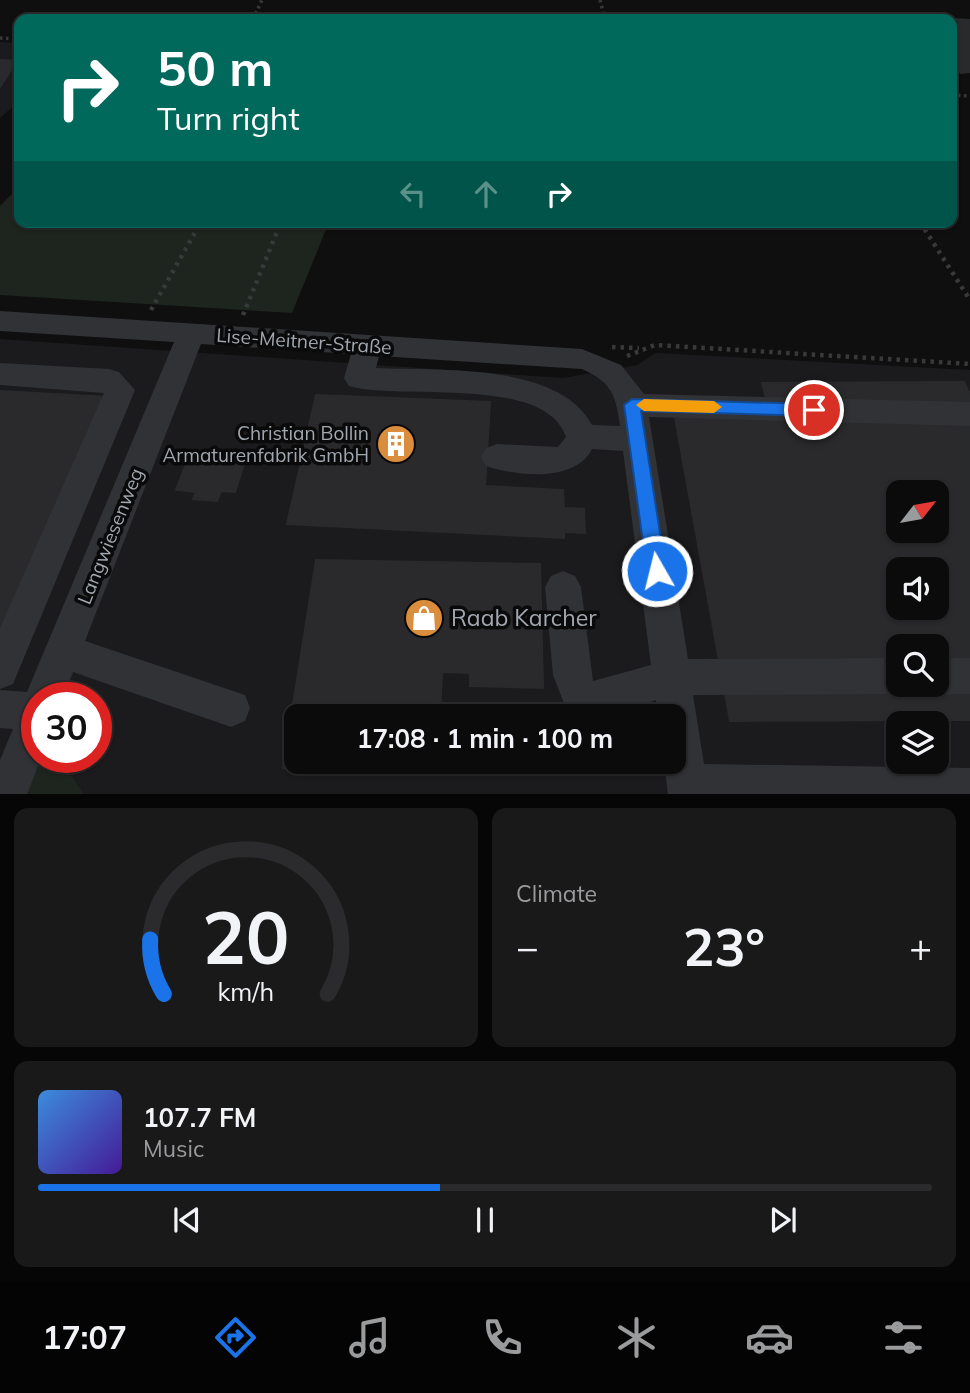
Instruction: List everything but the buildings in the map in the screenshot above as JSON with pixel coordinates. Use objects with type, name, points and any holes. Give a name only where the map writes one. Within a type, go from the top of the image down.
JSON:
[{"type":"street","name":"Lise-Meitner-Straße","points":[[0,321],[582,359],[606,368]]},
{"type":"street","name":"Langwiesenweg","points":[[50,682],[191,334]]},
{"type":"street","points":[[367,345],[359,378],[508,388],[539,395],[563,408],[576,422],[581,437],[580,448],[574,455],[561,459],[497,457]]},
{"type":"street","points":[[606,368],[624,385],[632,405],[689,789],[970,788]]},
{"type":"street","points":[[0,374],[109,380],[120,390],[0,671]]},
{"type":"street","points":[[632,405],[970,414]]},
{"type":"street","points":[[581,437],[638,439]]},
{"type":"street","points":[[563,587],[572,675],[578,693],[594,701],[671,677],[886,677]]},
{"type":"street","points":[[62,651],[231,708]]},
{"type":"street","points":[[949,676],[970,676]]},
{"type":"street","points":[[0,709],[21,712]]},
{"type":"street","points":[[6,794],[21,756]]},
{"type":"path","points":[[148,315],[198,228]]},
{"type":"path","points":[[234,337],[279,228]]},
{"type":"path","points":[[924,228],[970,300]]},
{"type":"path","points":[[606,368],[639,348],[655,345],[970,364]]},
{"type":"shaded area","points":[[0,42],[14,43],[14,105],[0,118]]},
{"type":"shaded area","points":[[14,192],[14,228],[327,228],[292,313],[0,295],[0,206]]},
{"type":"shaded area","points":[[0,339],[563,378],[637,365],[656,353],[970,370],[970,794],[0,794]]},
{"type":"shaded area","points":[[33,773],[69,773],[84,794],[28,794]]},
{"type":"slow traffic","points":[[644,405],[714,407]]},
{"type":"place","name":"Christian Bollin Armaturenfabrik GmbH","points":[[396,444]]},
{"type":"place","name":"Raab Karcher","points":[[424,618]]},
{"type":"route","points":[[657,571],[632,405],[814,410]]}]
